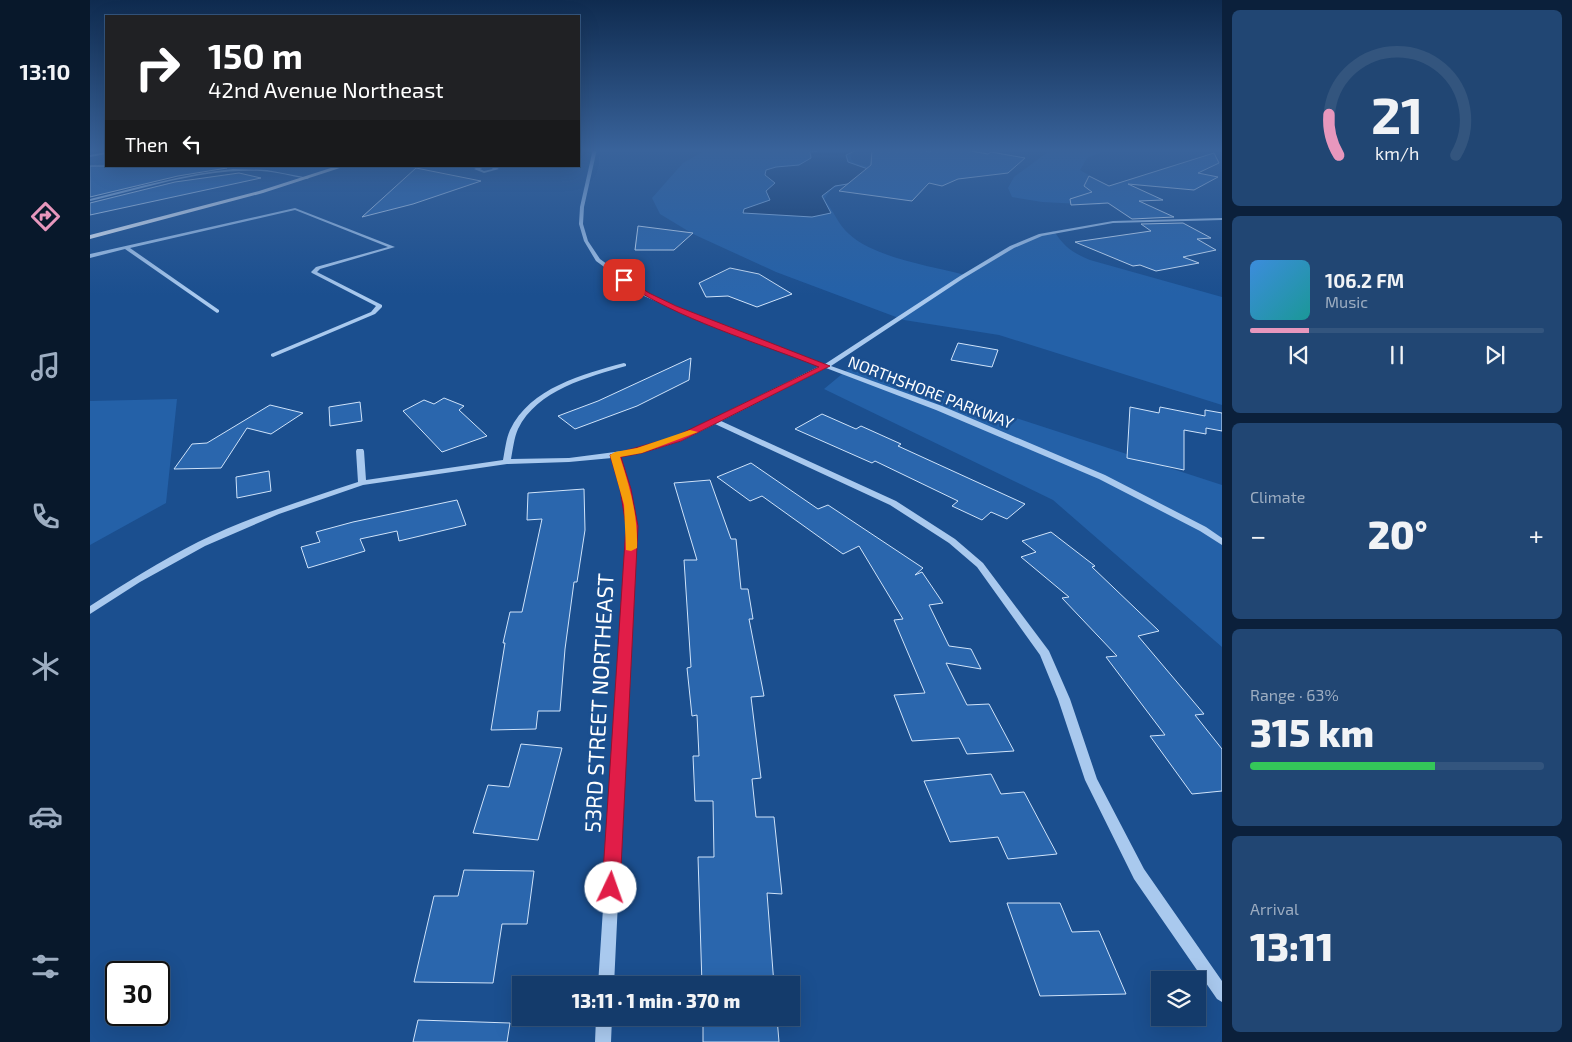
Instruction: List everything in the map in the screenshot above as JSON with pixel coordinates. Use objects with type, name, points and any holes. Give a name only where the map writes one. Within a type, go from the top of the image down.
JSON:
[{"type":"main road","points":[[90,237],[237,198]]},
{"type":"street","name":"NORTHSHORE PARKWAY","points":[[586,198],[581,224],[586,241],[598,260],[646,295],[673,308],[939,408],[1102,477],[1203,529],[1222,542]]},
{"type":"street","points":[[90,256],[295,209],[393,247],[318,268],[314,272],[380,306],[373,313],[273,355]]},
{"type":"street","points":[[90,612],[137,580],[202,544],[276,512],[362,483],[507,462],[569,460],[615,455],[639,451],[678,439],[826,366],[962,277],[1012,247],[1033,238],[1054,231],[1113,222],[1222,219]]},
{"type":"street","points":[[126,248],[217,311]]},
{"type":"street","points":[[507,462],[515,428],[534,404],[558,390],[594,374],[624,365]]},
{"type":"street","points":[[715,420],[893,503],[952,541],[980,565],[1045,654],[1064,700],[1091,780],[1139,874],[1222,994]]},
{"type":"street","points":[[360,450],[362,483]]},
{"type":"street","name":"53RD STREET NORTHEAST","points":[[607,976],[632,526],[625,489],[615,455]]},
{"type":"street","points":[[603,1042],[604,1026]]},
{"type":"shaded area","points":[[652,198],[826,198],[824,200],[842,226],[860,242],[888,255],[965,275],[1012,247],[1054,231],[1069,249],[1090,260],[1222,297],[1222,405],[999,335],[904,320],[776,272],[693,234],[660,214]]},
{"type":"shaded area","points":[[769,198],[823,198],[831,213],[812,217],[743,213],[744,209],[770,200]]},
{"type":"shaded area","points":[[1016,198],[1103,198],[1100,205],[1042,202]]},
{"type":"shaded area","points":[[859,360],[1010,416],[1222,485],[1222,647],[1053,500],[824,389]]},
{"type":"shaded area","points":[[177,399],[166,503],[90,545],[90,401]]},
{"type":"building","points":[[112,198],[170,198],[90,215],[90,203]]},
{"type":"building","points":[[383,198],[432,198],[413,204],[362,217]]},
{"type":"building","points":[[887,198],[915,198],[912,201]]},
{"type":"building","points":[[1158,198],[1163,200],[1139,201],[1174,217],[1132,219],[1108,203],[1071,205],[1070,199]]},
{"type":"building","points":[[1183,223],[1211,238],[1197,239],[1216,250],[1183,257],[1199,263],[1156,271],[1140,265],[1133,266],[1075,242],[1151,231],[1141,224]]},
{"type":"building","points":[[638,226],[693,233],[674,250],[635,250]]},
{"type":"building","points":[[730,268],[759,274],[792,294],[757,307],[728,296],[706,297],[699,283]]},
{"type":"building","points":[[958,343],[998,350],[992,367],[951,360]]},
{"type":"building","points":[[691,358],[689,380],[637,406],[575,429],[558,416],[598,401]]},
{"type":"building","points":[[444,398],[464,406],[459,410],[487,436],[442,452],[403,411],[424,400],[434,404]]},
{"type":"building","points":[[360,402],[362,421],[330,426],[329,407]]},
{"type":"building","points":[[270,405],[303,413],[271,434],[247,428],[221,468],[174,469],[192,444],[207,443]]},
{"type":"building","points":[[1130,407],[1159,413],[1160,407],[1205,416],[1205,410],[1222,413],[1222,431],[1206,428],[1206,434],[1184,430],[1184,470],[1127,458]]},
{"type":"building","points":[[822,414],[856,429],[861,426],[901,444],[898,446],[1025,504],[1007,519],[991,512],[982,520],[952,506],[958,501],[875,461],[872,463],[795,429]]},
{"type":"building","points":[[751,463],[818,509],[828,505],[923,568],[915,575],[922,572],[943,603],[929,605],[949,646],[971,649],[981,669],[946,663],[967,705],[989,704],[1014,751],[967,754],[959,738],[912,741],[894,695],[925,693],[894,620],[903,619],[859,546],[843,554],[762,496],[750,501],[717,477]]},
{"type":"building","points":[[269,471],[271,491],[237,498],[236,477]]},
{"type":"building","points":[[710,480],[731,539],[736,539],[741,589],[748,589],[753,619],[749,619],[764,696],[751,697],[761,778],[752,779],[756,817],[774,817],[782,894],[767,893],[773,976],[702,976],[698,857],[714,857],[713,801],[695,801],[693,756],[699,756],[697,715],[692,716],[687,668],[691,667],[684,560],[697,560],[674,483]]},
{"type":"building","points":[[584,489],[585,530],[577,582],[574,582],[565,649],[560,711],[538,711],[536,729],[491,730],[505,643],[503,643],[510,612],[522,612],[542,519],[527,520],[528,493]]},
{"type":"building","points":[[457,500],[466,525],[399,541],[397,531],[360,539],[365,551],[308,568],[301,547],[320,542],[316,532],[353,522]]},
{"type":"building","points":[[1051,532],[1095,566],[1092,567],[1159,631],[1138,636],[1204,714],[1195,715],[1222,749],[1222,791],[1192,794],[1150,736],[1165,735],[1106,657],[1117,656],[1062,598],[1069,597],[1021,557],[1036,552],[1022,541]]},
{"type":"building","points":[[521,744],[562,748],[538,840],[473,833],[488,785],[509,787]]},
{"type":"building","points":[[991,774],[1001,794],[1024,792],[1057,854],[1008,859],[998,837],[950,842],[924,781]]},
{"type":"building","points":[[464,870],[534,871],[527,924],[502,924],[493,983],[414,982],[434,896],[458,896]]},
{"type":"building","points":[[1007,903],[1060,903],[1072,932],[1099,931],[1126,994],[1040,996]]},
{"type":"building","points":[[418,1020],[510,1023],[507,1042],[413,1042]]},
{"type":"building","points":[[703,1026],[778,1026],[779,1042],[703,1042]]},
{"type":"slow traffic","points":[[631,548],[632,526],[629,505],[615,455],[639,451],[694,432]]},
{"type":"route","points":[[611,888],[632,526],[629,505],[615,455],[639,451],[678,439],[826,366],[776,349],[673,308],[646,295],[624,280]]}]
